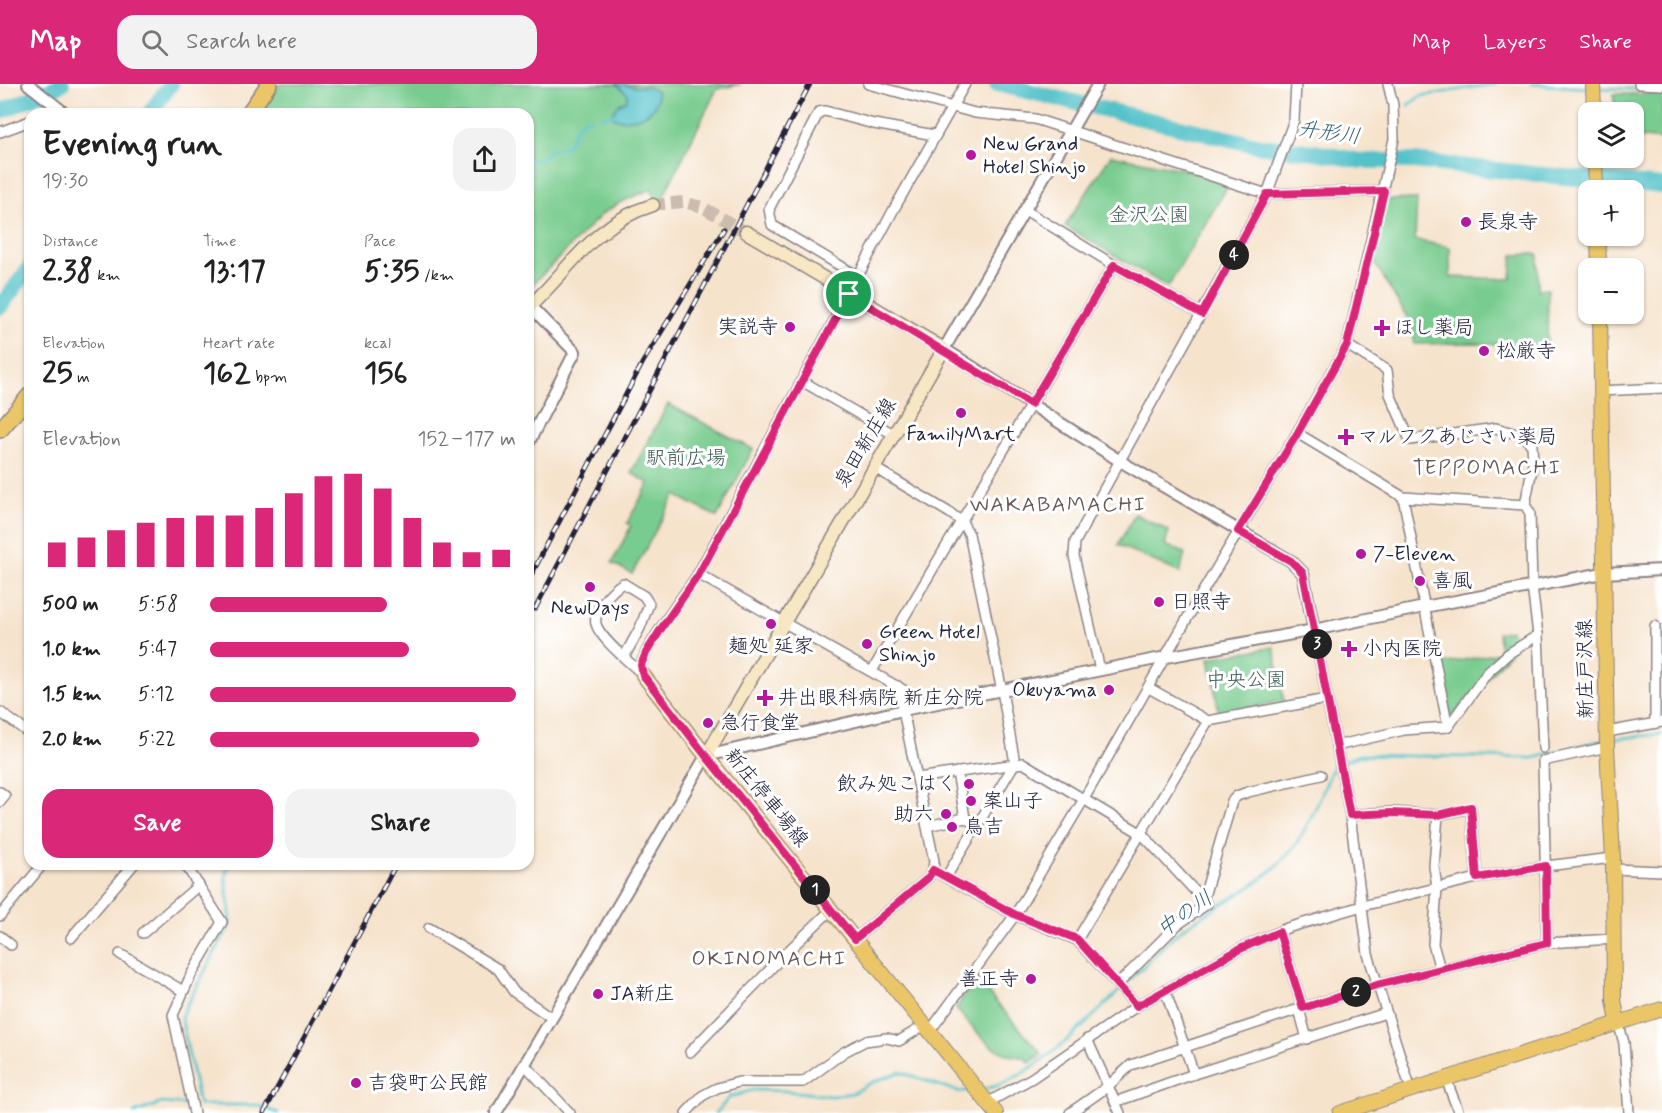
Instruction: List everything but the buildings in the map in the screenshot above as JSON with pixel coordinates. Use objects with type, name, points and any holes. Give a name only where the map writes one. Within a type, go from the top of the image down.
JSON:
[{"type":"highway","points":[[252,108],[269,84]]},
{"type":"highway","points":[[0,430],[24,402]]},
{"type":"main road","points":[[534,302],[596,236],[619,219],[653,205]]},
{"type":"main road","points":[[746,232],[944,349]]},
{"type":"main road","name":"新庄戸沢線","points":[[1599,324],[1607,747],[1613,864],[1614,1000],[1618,1022]]},
{"type":"main road","name":"泉田新庄線","points":[[706,756],[944,349]]},
{"type":"main road","name":"新庄停車場線","points":[[643,675],[984,1099]]},
{"type":"main road","points":[[1340,1113],[1662,1008]]},
{"type":"street","points":[[28,84],[54,108]]},
{"type":"street","points":[[868,84],[953,104],[975,113],[1035,119],[1070,132],[1268,191],[1384,191]]},
{"type":"street","points":[[643,675],[641,665],[646,653],[699,574],[934,135],[965,84]]},
{"type":"street","points":[[1100,670],[1074,556],[1075,542],[1268,191],[1288,137],[1296,102],[1296,84]]},
{"type":"street","points":[[686,1113],[702,1096],[717,1088],[739,1082],[802,1082],[844,1052],[865,1041],[886,1038],[899,1041],[927,1028],[1016,915],[1347,345],[1384,191],[1394,139],[1393,105],[1388,84]]},
{"type":"street","points":[[1639,84],[1662,85]]},
{"type":"street","points":[[1097,87],[944,349],[1120,460],[1291,561],[1303,573],[1350,815],[1368,954],[1412,1090]]},
{"type":"street","points":[[859,277],[772,225],[769,219],[769,209],[819,112],[825,111],[874,124],[934,135]]},
{"type":"street","points":[[0,132],[24,124]]},
{"type":"street","points":[[1025,210],[1114,265],[1202,314]]},
{"type":"street","points":[[872,671],[1114,265]]},
{"type":"street","points":[[534,312],[575,352],[534,432]]},
{"type":"street","points":[[1347,345],[1387,370],[1390,394],[1410,440],[1496,428],[1523,436],[1532,445],[1533,464],[1525,505],[1530,513],[1532,586],[1538,635],[1543,748]]},
{"type":"street","points":[[802,381],[893,434]]},
{"type":"street","points":[[1600,391],[1662,388]]},
{"type":"street","points":[[1297,434],[1403,497],[1525,505]]},
{"type":"street","points":[[873,467],[962,522],[973,547],[1015,763],[946,877]]},
{"type":"street","points":[[1403,497],[1449,726]]},
{"type":"street","points":[[496,1113],[706,756],[903,710],[1166,657],[1603,573],[1662,570]]},
{"type":"street","points":[[699,574],[930,705]]},
{"type":"street","points":[[624,657],[640,628],[649,604],[644,596],[623,583],[607,597],[598,609],[595,618],[596,626],[624,657],[643,675]]},
{"type":"street","points":[[1607,732],[1658,722],[1655,626]]},
{"type":"street","points":[[1336,746],[1404,730],[1449,726],[1487,673],[1508,654],[1538,635]]},
{"type":"street","points":[[855,939],[928,878],[933,870],[934,861],[898,686]]},
{"type":"street","points":[[1149,688],[1208,721],[1327,699]]},
{"type":"street","points":[[0,712],[24,730]]},
{"type":"street","points":[[1077,939],[1208,721]]},
{"type":"street","points":[[1547,943],[1543,761],[1607,747]]},
{"type":"street","points":[[917,778],[1023,763],[1142,834],[1207,904],[1177,925],[1119,984]]},
{"type":"street","points":[[957,772],[965,818]]},
{"type":"street","points":[[1203,900],[1232,801],[1237,796],[1248,792],[1321,775]]},
{"type":"street","points":[[0,792],[5,796],[0,802]]},
{"type":"street","points":[[1350,815],[1391,813],[1438,815],[1471,807],[1477,878]]},
{"type":"street","points":[[1438,815],[1434,866],[1437,888],[1433,944],[1440,969]]},
{"type":"street","points":[[927,826],[965,818],[977,825]]},
{"type":"street","points":[[984,1099],[1032,1078],[1087,1039],[1165,990],[1240,949],[1279,932],[1362,906],[1477,878],[1546,866],[1613,864],[1662,871]]},
{"type":"street","points":[[0,916],[38,870]]},
{"type":"street","points":[[71,938],[129,870]]},
{"type":"street","points":[[189,870],[222,922],[183,991],[173,1015],[194,1112]]},
{"type":"street","points":[[933,870],[1016,915],[1077,939],[1137,1006]]},
{"type":"street","points":[[143,933],[199,885]]},
{"type":"street","points":[[690,1052],[831,910]]},
{"type":"street","points":[[429,928],[498,969],[514,992],[552,1018]]},
{"type":"street","points":[[1279,932],[1301,1008],[1307,1039]]},
{"type":"street","points":[[0,936],[11,945]]},
{"type":"street","points":[[1070,1113],[1107,1087],[1131,1065],[1301,1008],[1377,985],[1547,943],[1613,939]]},
{"type":"street","points":[[120,954],[183,991]]},
{"type":"street","points":[[1165,990],[1194,1074]]},
{"type":"street","points":[[1115,1102],[1194,1074],[1386,1013]]},
{"type":"street","points":[[1618,1022],[1624,1043],[1629,1113]]},
{"type":"street","points":[[1087,1039],[1120,1113]]},
{"type":"street","points":[[525,1065],[570,1113]]},
{"type":"street","points":[[1446,1079],[1459,1113]]},
{"type":"green space","points":[[280,84],[742,84],[717,89],[658,207],[655,205],[652,189],[621,202],[603,213],[534,283],[534,108],[263,108]]},
{"type":"green space","points":[[1614,94],[1662,94],[1662,140],[1644,138],[1644,102],[1614,102]]},
{"type":"green space","name":"金沢公園","points":[[1111,155],[1216,176],[1229,184],[1168,287],[1065,226]]},
{"type":"green space","points":[[1417,199],[1415,240],[1450,247],[1450,277],[1511,279],[1513,255],[1538,254],[1538,290],[1548,289],[1547,348],[1477,343],[1414,344],[1413,327],[1374,262],[1385,200]]},
{"type":"green space","name":"駅前広場","points":[[668,404],[753,449],[717,517],[675,495],[632,574],[612,563],[631,526],[627,523],[649,483],[631,473]]},
{"type":"green space","points":[[1135,514],[1169,531],[1165,545],[1185,553],[1180,573],[1118,545]]},
{"type":"green space","points":[[1511,630],[1515,647],[1454,715],[1449,715],[1442,664],[1500,653],[1498,633]]},
{"type":"green space","name":"中央公園","points":[[1274,647],[1284,701],[1219,713],[1209,658]]},
{"type":"green space","points":[[975,978],[1042,1054],[1029,1063],[1024,1057],[1003,1053],[985,1041],[956,1009]]},
{"type":"water","points":[[616,84],[647,87],[657,92],[657,100],[649,112],[636,118],[614,118],[612,114],[619,104],[626,101],[628,95]]},
{"type":"water","points":[[695,456],[701,456],[705,463],[701,470],[695,470],[691,466],[691,460]]},
{"type":"waterway","name":"升形川","points":[[0,112],[62,84]]},
{"type":"waterway","points":[[153,108],[171,84]]},
{"type":"waterway","name":"升形川","points":[[997,84],[1260,146],[1315,152],[1361,161],[1414,161],[1662,186]]},
{"type":"waterway","points":[[1409,105],[1421,96],[1495,84]]},
{"type":"waterway","points":[[1531,84],[1590,88]]},
{"type":"waterway","points":[[1596,88],[1662,90]]},
{"type":"waterway","points":[[601,117],[617,114]]},
{"type":"waterway","points":[[534,160],[540,161],[551,150],[565,147],[579,124],[590,118]]},
{"type":"waterway","points":[[0,307],[24,275]]},
{"type":"waterway","name":"中の川","points":[[1612,739],[1662,734]]},
{"type":"waterway","name":"中の川","points":[[983,1089],[1002,1084],[1043,1059],[1085,1024],[1177,933],[1252,885],[1277,866],[1303,833],[1334,765],[1360,755],[1534,758],[1602,740]]},
{"type":"waterway","points":[[199,1105],[181,1016],[230,924],[226,886],[227,870]]},
{"type":"waterway","name":"中の川","points":[[716,1113],[730,1097],[753,1090],[832,1096],[853,1093],[870,1083],[900,1072],[959,1092],[971,1090]]},
{"type":"waterway","name":"中の川","points":[[134,1113],[162,1103],[190,1105]]},
{"type":"waterway","name":"中の川","points":[[199,1105],[256,1105],[278,1113]]},
{"type":"tunnel","points":[[653,205],[683,202],[702,207],[746,232]]},
{"type":"railway","points":[[535,609],[810,84]]},
{"type":"railway","points":[[534,570],[643,362],[724,229]]},
{"type":"railway","points":[[264,1113],[393,870]]},
{"type":"place","name":"New Grand Hotel Shinjo","points":[[971,155]]},
{"type":"place","name":"長泉寺","points":[[1466,222]]},
{"type":"place","name":"実説寺","points":[[790,327]]},
{"type":"place","name":"ほし薬局","points":[[1382,328]]},
{"type":"place","name":"松厳寺","points":[[1484,351]]},
{"type":"place","name":"FamilyMart","points":[[961,413]]},
{"type":"place","name":"マルフクあじさい薬局","points":[[1346,437]]},
{"type":"place","name":"7-Eleven","points":[[1361,554]]},
{"type":"place","name":"喜風","points":[[1420,581]]},
{"type":"place","name":"NewDays","points":[[590,587]]},
{"type":"place","name":"日照寺","points":[[1159,602]]},
{"type":"place","name":"麺処 延家","points":[[771,624]]},
{"type":"place","name":"Green Hotel Shinjo","points":[[867,644]]},
{"type":"place","name":"小内医院","points":[[1349,649]]},
{"type":"place","name":"Okuyama","points":[[1109,690]]},
{"type":"place","name":"井出眼科病院 新庄分院","points":[[765,698]]},
{"type":"place","name":"急行食堂","points":[[708,723]]},
{"type":"place","name":"飲み処こはく","points":[[969,784]]},
{"type":"place","name":"案山子","points":[[971,801]]},
{"type":"place","name":"助六","points":[[946,814]]},
{"type":"place","name":"鳥吉","points":[[952,827]]},
{"type":"place","name":"善正寺","points":[[1031,979]]},
{"type":"place","name":"JA新庄","points":[[598,994]]},
{"type":"place","name":"吉袋町公民館","points":[[356,1083]]},
{"type":"district","name":"TEPPOMACHI","points":[[1487,468]]},
{"type":"district","name":"WAKABAMACHI","points":[[1058,505]]},
{"type":"district","name":"OKINOMACHI","points":[[769,959]]},
{"type":"route","points":[[1384,191],[1347,345],[1297,434],[1238,531],[1291,561],[1303,573],[1350,815],[1391,813],[1438,815],[1471,807],[1477,878],[1546,866],[1547,943],[1377,985],[1303,1008],[1279,932],[1240,949],[1137,1006],[1077,939],[1016,915],[933,870],[928,878],[855,939],[706,756],[643,675],[641,665],[663,626],[699,574],[849,294],[944,349],[1031,404],[1114,265],[1202,314],[1267,194],[1384,191]]}]
